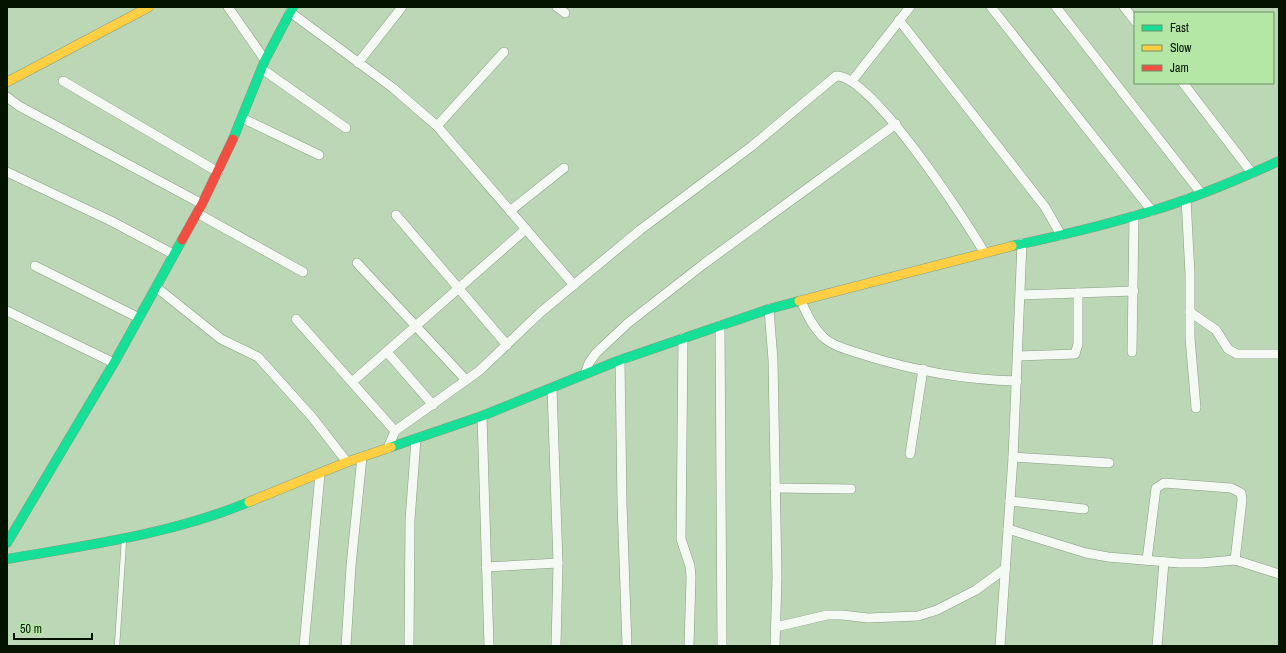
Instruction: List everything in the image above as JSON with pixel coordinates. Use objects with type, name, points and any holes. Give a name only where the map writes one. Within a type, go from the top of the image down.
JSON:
[{"type":"street","points":[[7,82],[149,7]]},
{"type":"street","points":[[228,7],[265,60]]},
{"type":"street","points":[[358,63],[402,7]]},
{"type":"street","points":[[557,7],[566,13]]},
{"type":"street","points":[[852,82],[910,7]]},
{"type":"street","points":[[991,7],[1152,211]]},
{"type":"street","points":[[1056,7],[1201,193]]},
{"type":"street","points":[[1124,7],[1134,20]]},
{"type":"street","points":[[7,543],[114,363],[202,204],[242,118],[265,60],[292,10],[392,88],[437,126],[574,285]]},
{"type":"street","points":[[899,20],[1045,206],[1061,235]]},
{"type":"street","points":[[437,126],[504,52]]},
{"type":"street","points":[[262,69],[346,128]]},
{"type":"street","points":[[388,448],[395,431],[466,380],[507,345],[541,312],[640,230],[752,146],[836,76],[842,75],[852,82],[896,124],[962,216],[984,252]]},
{"type":"street","points":[[63,81],[218,172]]},
{"type":"street","points":[[1184,84],[1252,173]]},
{"type":"street","points":[[7,97],[19,106],[202,204]]},
{"type":"street","points":[[242,118],[319,155]]},
{"type":"street","points":[[585,374],[589,363],[596,353],[628,323],[705,263],[896,124]]},
{"type":"street","points":[[7,559],[124,538],[224,513],[347,462],[482,416],[620,360],[769,309],[984,252],[1061,235],[1152,211],[1186,199],[1279,161]]},
{"type":"street","points":[[510,212],[564,168]]},
{"type":"street","points":[[7,172],[111,221],[173,254]]},
{"type":"street","points":[[1186,199],[1190,274],[1190,338],[1196,408]]},
{"type":"street","points":[[196,214],[303,272]]},
{"type":"street","points":[[396,214],[507,345]]},
{"type":"street","points":[[1132,352],[1134,216]]},
{"type":"street","points":[[352,382],[526,229]]},
{"type":"street","points":[[1000,646],[1013,457],[1022,244]]},
{"type":"street","points":[[357,263],[466,380]]},
{"type":"street","points":[[35,266],[139,318]]},
{"type":"street","points":[[156,287],[221,339],[258,357],[312,418],[347,462]]},
{"type":"street","points":[[1021,295],[1134,291]]},
{"type":"street","points":[[1018,356],[1075,354],[1078,344],[1078,293]]},
{"type":"street","points":[[800,301],[812,324],[824,337],[838,346],[889,362],[971,379],[1017,381]]},
{"type":"street","points":[[769,309],[773,360],[777,577],[775,646]]},
{"type":"street","points":[[7,311],[114,363]]},
{"type":"street","points":[[1190,312],[1216,330],[1228,349],[1237,354],[1279,354]]},
{"type":"street","points":[[296,319],[395,431]]},
{"type":"street","points":[[720,326],[722,646]]},
{"type":"street","points":[[683,338],[681,539],[690,566],[691,577],[690,646]]},
{"type":"street","points":[[387,352],[432,405]]},
{"type":"street","points":[[620,360],[622,503],[627,646]]},
{"type":"street","points":[[910,454],[923,369]]},
{"type":"street","points":[[552,388],[558,563],[556,646]]},
{"type":"street","points":[[482,416],[489,646]]},
{"type":"street","points":[[409,646],[409,539],[416,439]]},
{"type":"street","points":[[346,646],[351,566],[362,457]]},
{"type":"street","points":[[1013,457],[1109,463]]},
{"type":"street","points":[[304,646],[320,474]]},
{"type":"street","points":[[1147,560],[1156,488],[1164,483],[1231,488],[1241,494],[1242,500],[1235,560]]},
{"type":"street","points":[[775,488],[851,489]]},
{"type":"street","points":[[1010,501],[1084,509]]},
{"type":"street","points":[[1008,529],[1086,553],[1108,557],[1164,562],[1201,563],[1235,560],[1279,574]]},
{"type":"street","points":[[1157,646],[1164,562]]},
{"type":"street","points":[[486,567],[558,563]]},
{"type":"street","points":[[776,627],[827,616],[842,615],[868,618],[918,616],[937,610],[976,590],[1006,568]]},
{"type":"lane","points":[[117,646],[124,538]]},
{"type":"traffic: fast","points":[[233,139],[265,60],[293,7]]},
{"type":"traffic: fast","points":[[1012,246],[1100,226],[1167,206],[1216,188],[1279,161]]},
{"type":"traffic: fast","points":[[7,543],[114,363],[182,240]]},
{"type":"traffic: fast","points":[[391,447],[482,416],[620,360],[769,309],[799,301]]},
{"type":"traffic: fast","points":[[7,559],[99,543],[160,530],[220,513],[249,502]]},
{"type":"traffic: slow","points":[[7,82],[149,7]]},
{"type":"traffic: slow","points":[[799,301],[1012,246]]},
{"type":"traffic: slow","points":[[249,502],[347,462],[391,447]]},
{"type":"traffic: jam","points":[[182,240],[202,204],[233,139]]}]
